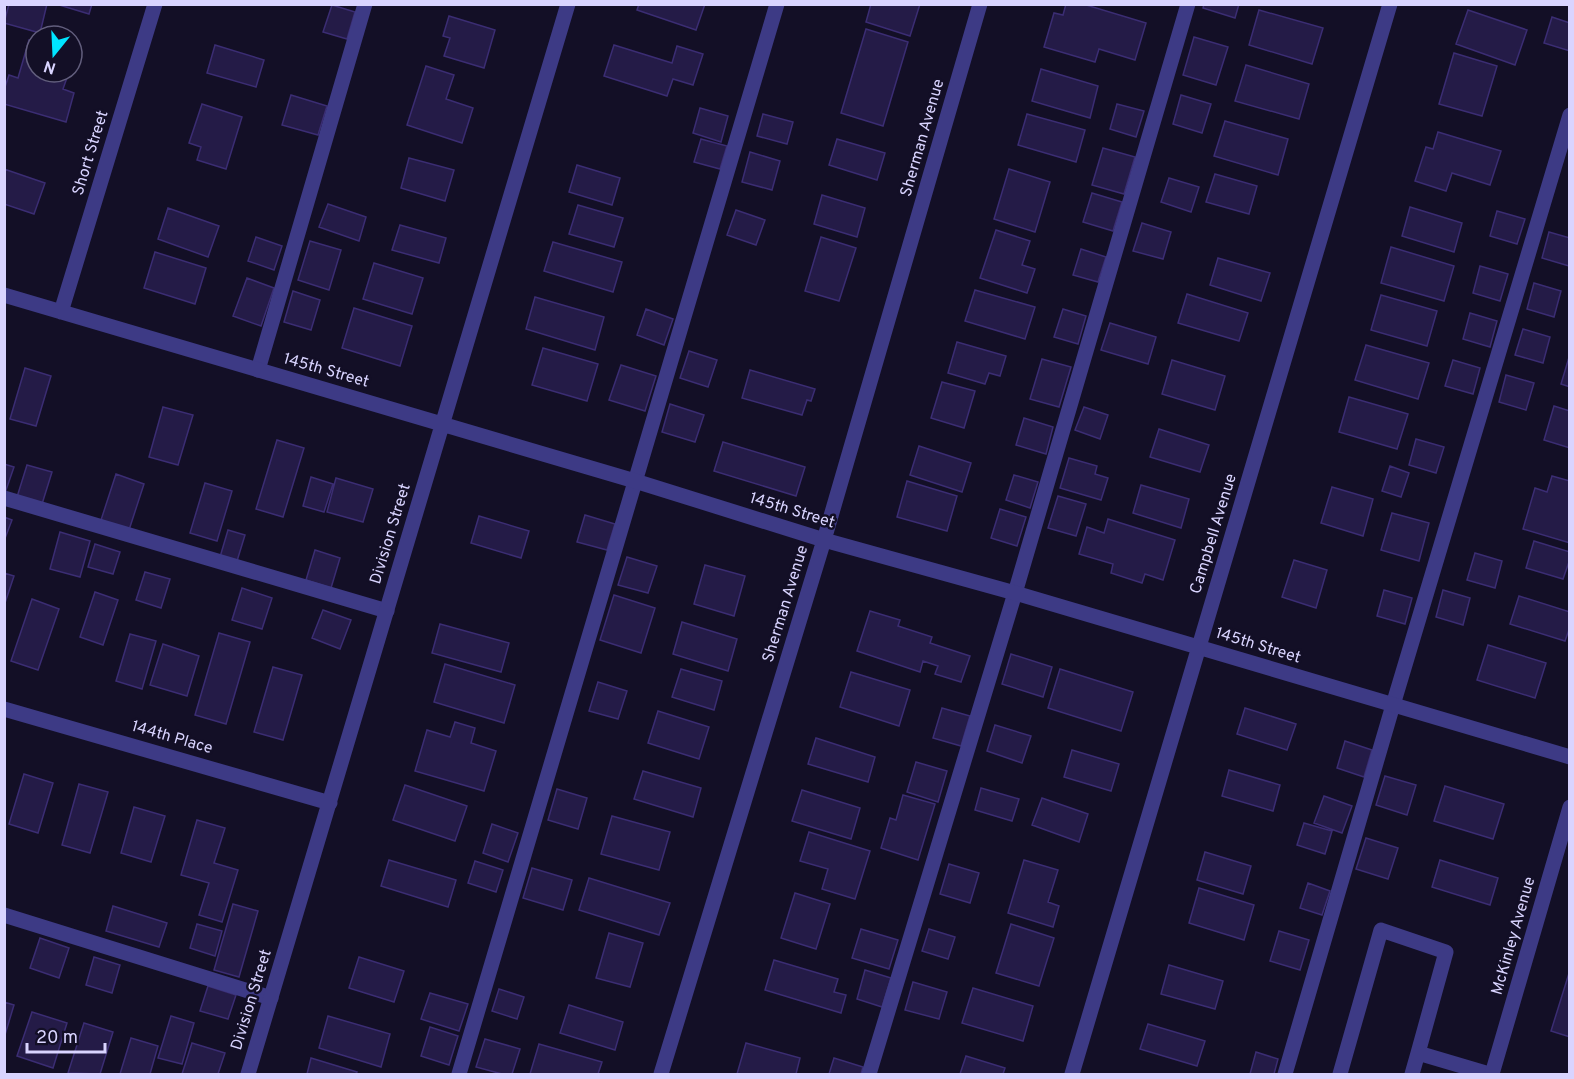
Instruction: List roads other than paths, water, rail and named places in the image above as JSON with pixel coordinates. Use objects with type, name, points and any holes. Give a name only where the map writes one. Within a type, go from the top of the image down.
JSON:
[{"type":"street","name":"Short Street","points":[[61,312],[155,4]]},
{"type":"street","points":[[258,370],[365,4]]},
{"type":"street","name":"Division Street","points":[[248,1074],[568,4]]},
{"type":"street","points":[[459,1074],[777,4]]},
{"type":"street","name":"Sherman Avenue","points":[[661,1074],[824,540],[980,4]]},
{"type":"street","points":[[869,1074],[1015,593],[1188,4]]},
{"type":"street","name":"Campbell Avenue","points":[[1072,1074],[1390,4]]},
{"type":"street","points":[[1285,1074],[1569,116]]},
{"type":"street","name":"145th Street","points":[[4,295],[635,481],[824,540],[1015,593],[1569,757]]},
{"type":"street","points":[[4,498],[387,611]]},
{"type":"street","name":"144th Place","points":[[4,709],[330,803]]},
{"type":"street","name":"McKinley Avenue","points":[[1491,1074],[1569,807]]},
{"type":"street","points":[[4,915],[271,998]]},
{"type":"street","points":[[1340,1074],[1381,930],[1446,952],[1412,1074]]},
{"type":"street","points":[[1418,1053],[1491,1074]]}]
